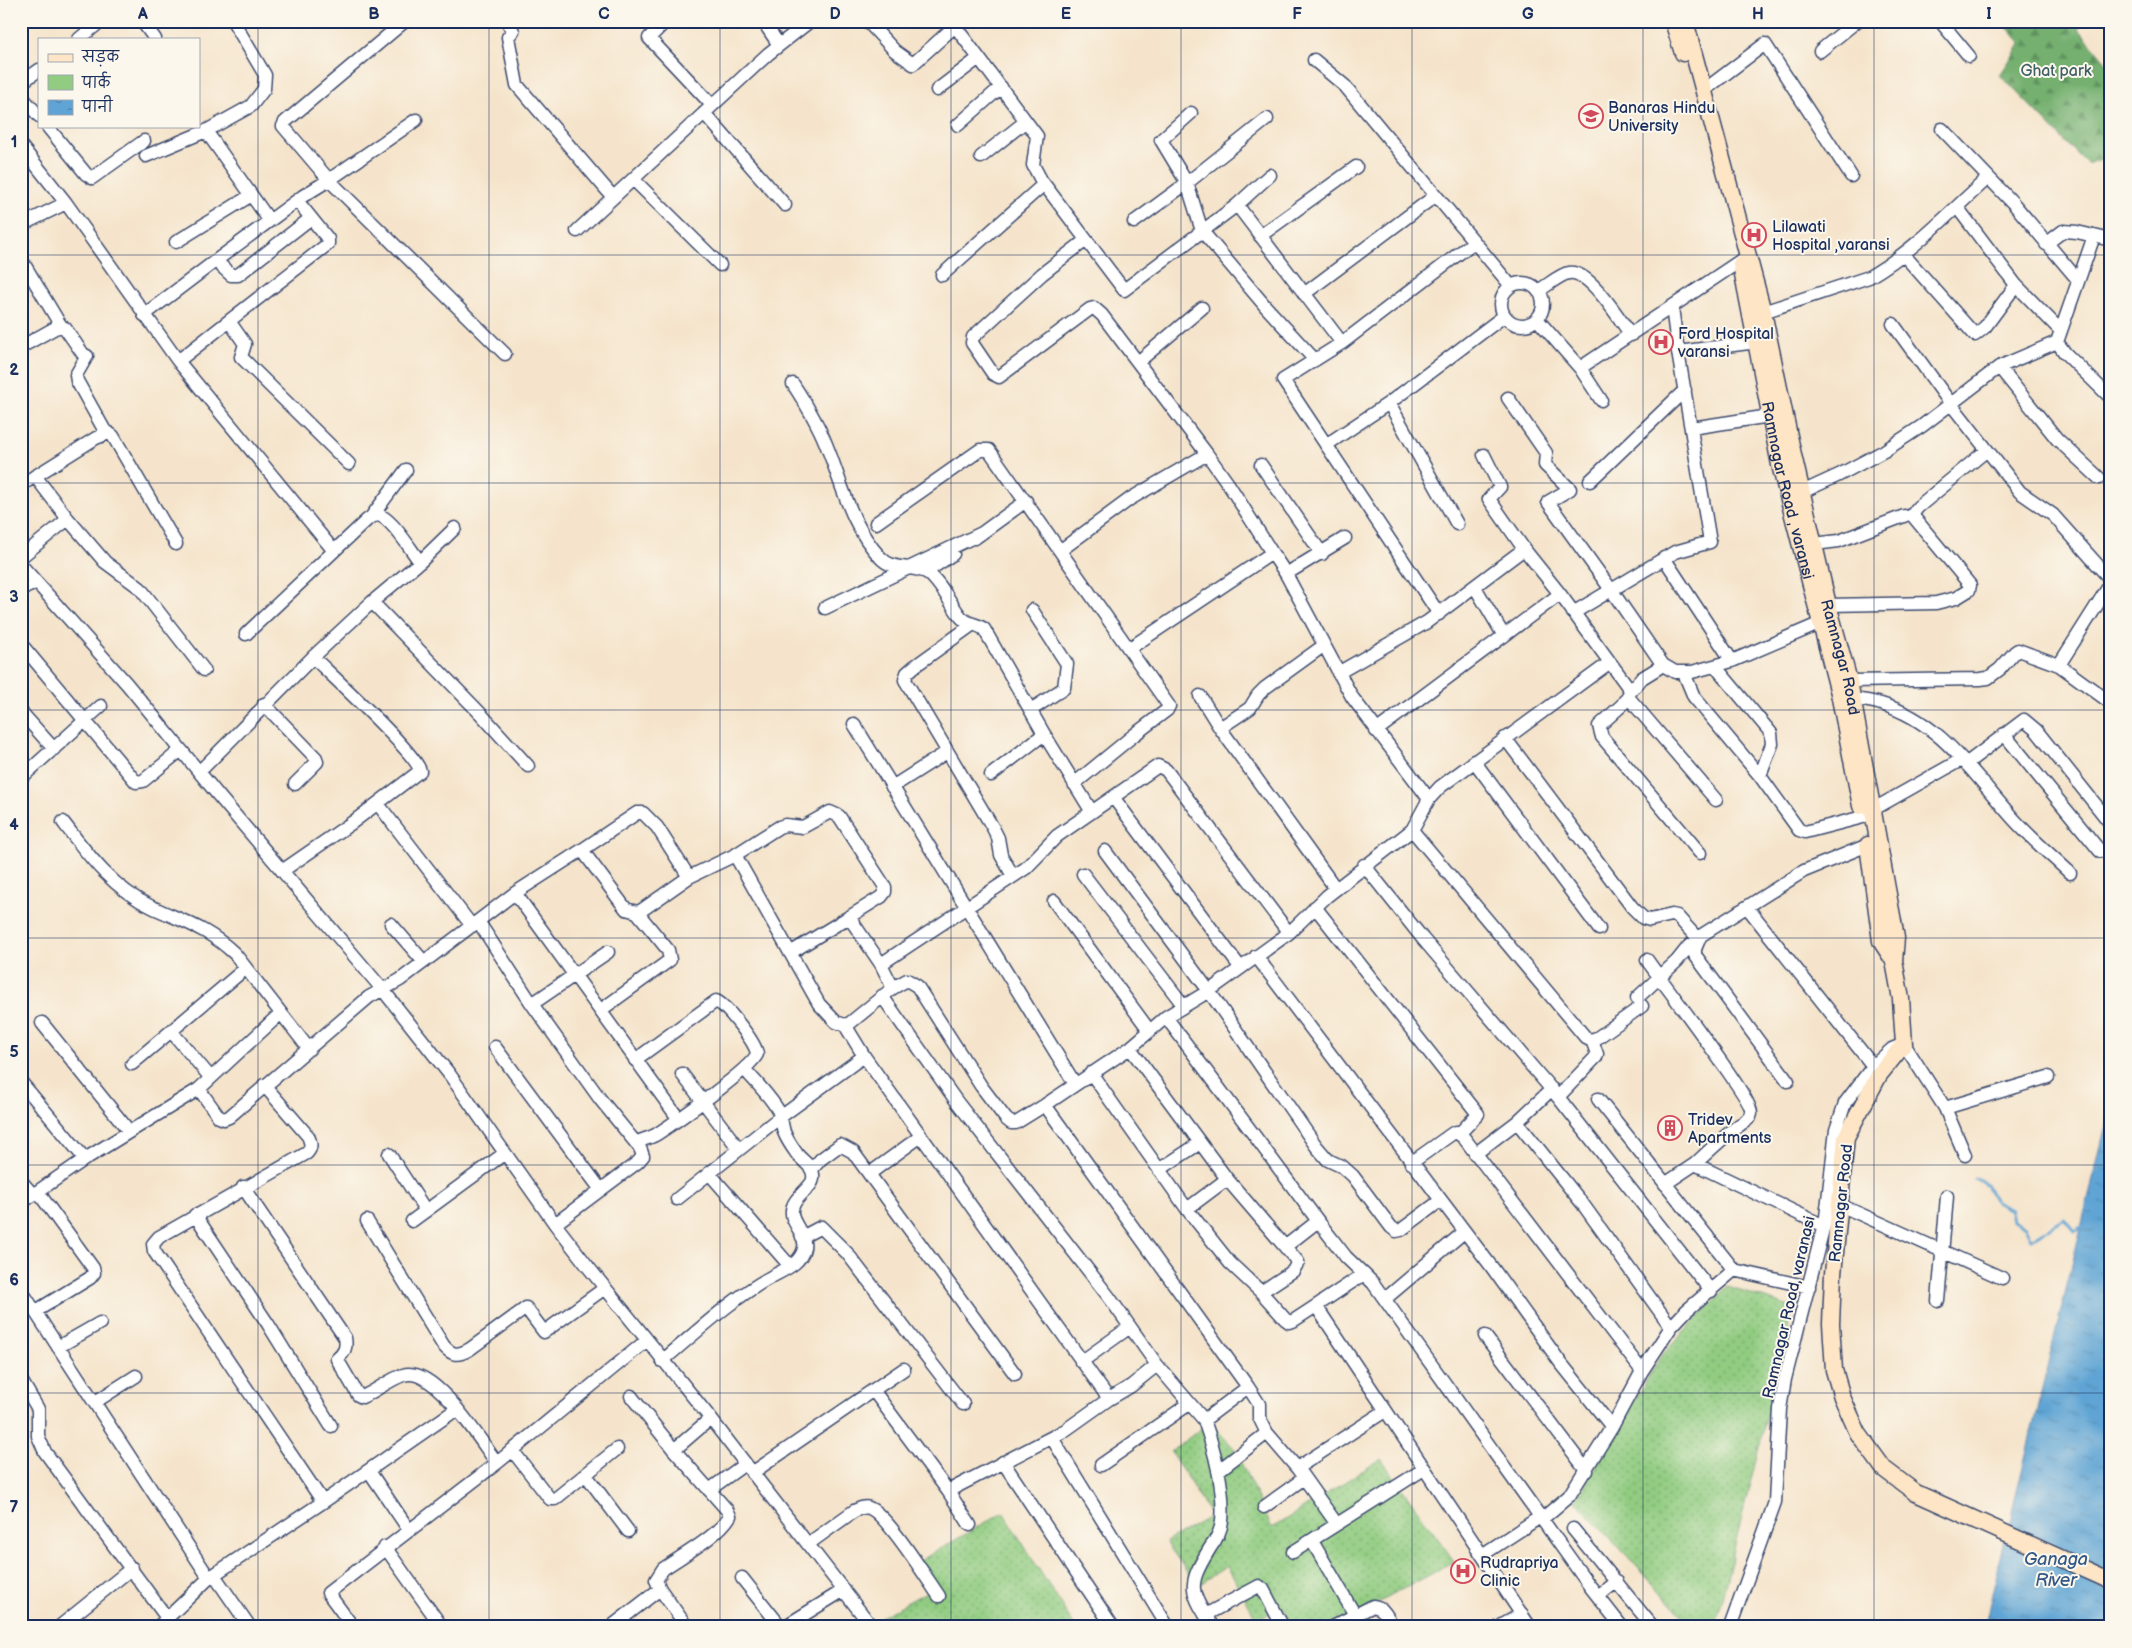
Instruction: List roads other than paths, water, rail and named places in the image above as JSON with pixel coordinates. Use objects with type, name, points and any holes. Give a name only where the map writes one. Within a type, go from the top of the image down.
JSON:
[{"type":"main road","name":"Ramnagar Road , varansi","points":[[1672,21],[1686,61],[1721,200],[1745,259],[1757,342],[1780,466],[1839,693],[1868,814],[1868,845],[1881,940],[1894,961]]},
{"type":"main road","name":"Ramnagar Road","points":[[1685,21],[1745,259],[1763,312],[1828,605],[1849,681],[1863,752],[1868,814],[1896,938],[1894,961],[1901,1000],[1904,1044],[1879,1075],[1846,1137],[1831,1324],[1834,1370],[1842,1397],[1858,1433],[1884,1469],[1916,1493],[2111,1581]]},
{"type":"street","points":[[80,38],[101,21]]},
{"type":"street","points":[[142,21],[154,38]]},
{"type":"street","points":[[146,156],[206,131],[251,106],[264,89],[265,75],[233,21]]},
{"type":"street","points":[[405,21],[285,122],[285,131],[392,245],[505,354]]},
{"type":"street","points":[[507,21],[513,31],[508,37],[517,85],[613,197]]},
{"type":"street","points":[[666,21],[649,38],[785,206]]},
{"type":"street","points":[[763,21],[779,45]]},
{"type":"street","points":[[576,231],[779,45],[810,21]]},
{"type":"street","points":[[867,21],[895,51],[913,64],[958,23],[979,58],[1037,136],[1033,165],[1044,184],[1124,290],[1238,205],[1270,175]]},
{"type":"street","points":[[1940,21],[1968,56]]},
{"type":"street","points":[[1820,51],[1853,22]]},
{"type":"street","points":[[1703,91],[1765,44],[1851,176]]},
{"type":"street","points":[[937,90],[979,58]]},
{"type":"street","points":[[1314,60],[1345,86],[1511,286]]},
{"type":"street","points":[[21,83],[38,71]]},
{"type":"street","points":[[958,125],[1001,87]]},
{"type":"street","points":[[21,96],[38,115]]},
{"type":"street","points":[[1191,112],[1161,140],[1187,183],[1202,232],[1266,307],[1315,360]]},
{"type":"street","points":[[1134,222],[1187,183],[1267,119]]},
{"type":"street","points":[[144,315],[269,220],[416,120]]},
{"type":"street","points":[[981,157],[1026,121]]},
{"type":"street","points":[[49,128],[89,178],[92,178],[144,141]]},
{"type":"street","points":[[1942,129],[2013,204],[2078,280]]},
{"type":"street","points":[[206,131],[250,196],[269,220]]},
{"type":"street","points":[[21,146],[66,202],[178,361],[334,551]]},
{"type":"street","points":[[1260,236],[1356,167]]},
{"type":"street","points":[[1763,312],[1869,277],[1903,254],[1988,178]]},
{"type":"street","points":[[633,179],[720,265]]},
{"type":"street","points":[[942,275],[1044,184]]},
{"type":"street","points":[[176,242],[250,196]]},
{"type":"street","points":[[1304,294],[1435,196]]},
{"type":"street","points":[[178,361],[328,244],[328,239],[299,203],[299,200]]},
{"type":"street","points":[[21,225],[66,202]]},
{"type":"street","points":[[1238,205],[1342,343]]},
{"type":"street","points":[[1957,207],[2059,336],[2065,353],[2111,398]]},
{"type":"street","points":[[214,262],[217,262],[231,275],[238,274],[311,218]]},
{"type":"street","points":[[2046,244],[2063,231],[2077,232],[2111,240]]},
{"type":"street","points":[[1802,492],[1884,451],[1951,404],[1999,366],[2059,336],[2094,236]]},
{"type":"street","points":[[1086,240],[1042,274],[972,337],[972,343],[993,374],[999,377],[1090,309],[1094,308],[1102,315],[1208,454],[1229,485],[1286,574],[1338,673],[1376,731],[1428,799]]},
{"type":"street","points":[[1439,614],[1283,380],[1342,343],[1474,242]]},
{"type":"street","points":[[1903,254],[1976,335],[1985,327],[2016,284]]},
{"type":"street","points":[[21,258],[61,326],[65,328],[83,354],[87,356],[76,375],[77,381],[106,434],[113,436],[176,544]]},
{"type":"street","points":[[1580,368],[1745,259]]},
{"type":"street","points":[[1538,291],[1568,273],[1580,274],[1597,290],[1631,335]]},
{"type":"street","points":[[1524,282],[1531,284],[1538,291],[1543,300],[1544,307],[1538,319],[1532,323],[1520,326],[1508,321],[1501,310],[1502,296],[1511,286],[1524,282]]},
{"type":"street","points":[[1574,613],[1675,552],[1710,542],[1672,307]]},
{"type":"street","points":[[1138,362],[1202,308]]},
{"type":"street","points":[[1326,445],[1389,403],[1504,316]]},
{"type":"street","points":[[1538,319],[1580,368],[1601,400]]},
{"type":"street","points":[[229,321],[245,344],[241,357],[349,464]]},
{"type":"street","points":[[1893,324],[1951,404],[2020,492],[2053,515],[2111,581],[2058,665]]},
{"type":"street","points":[[21,347],[61,326]]},
{"type":"street","points":[[1678,352],[1757,342]]},
{"type":"street","points":[[1999,366],[2057,438],[2099,478]]},
{"type":"street","points":[[794,384],[823,437],[846,500],[867,541],[888,565],[926,572],[934,579],[961,617],[972,625],[984,629],[1044,734],[1092,812]]},
{"type":"street","points":[[1590,481],[1685,390]]},
{"type":"street","points":[[1508,398],[1546,453],[1545,465],[1570,489],[1548,502],[1663,665],[1674,672],[1684,673],[1715,666],[1732,661],[1821,624]]},
{"type":"street","points":[[1389,403],[1457,524]]},
{"type":"street","points":[[1691,428],[1770,416]]},
{"type":"street","points":[[21,485],[106,434]]},
{"type":"street","points":[[876,523],[980,450],[990,450],[1169,706],[1167,710],[1074,784]]},
{"type":"street","points":[[1828,605],[1936,603],[1956,598],[1969,590],[1970,585],[1912,516],[1918,507],[1987,450]]},
{"type":"street","points":[[1061,550],[1130,499],[1208,454]]},
{"type":"street","points":[[1484,455],[1500,487],[1489,499],[1524,550],[1574,613],[1630,694],[1716,800]]},
{"type":"street","points":[[1261,465],[1322,554]]},
{"type":"street","points":[[246,634],[372,516],[406,470]]},
{"type":"street","points":[[35,476],[68,519],[113,569],[135,582],[204,670]]},
{"type":"street","points":[[926,572],[1026,501]]},
{"type":"street","points":[[372,516],[380,516],[389,523],[420,562]]},
{"type":"street","points":[[1814,544],[1839,541],[1904,516]]},
{"type":"street","points":[[21,557],[68,519]]},
{"type":"street","points":[[200,772],[264,704],[313,657],[372,602],[420,562],[455,528]]},
{"type":"street","points":[[826,608],[982,533]]},
{"type":"street","points":[[1286,574],[1346,538]]},
{"type":"street","points":[[1338,673],[1427,622],[1524,550]]},
{"type":"street","points":[[1130,648],[1272,553]]},
{"type":"street","points":[[1664,558],[1732,661]]},
{"type":"street","points":[[21,565],[127,684],[383,990],[450,1074],[555,1224],[872,1627]]},
{"type":"street","points":[[21,589],[37,583]]},
{"type":"street","points":[[1475,587],[1504,636]]},
{"type":"street","points":[[1376,731],[1560,594]]},
{"type":"street","points":[[372,602],[480,713],[528,766]]},
{"type":"street","points":[[1031,710],[1064,688],[1067,664],[1032,610]]},
{"type":"street","points":[[972,625],[915,666],[907,673],[905,680],[993,828],[998,838],[1001,855],[1013,876]]},
{"type":"street","points":[[21,644],[136,782],[143,781],[181,750]]},
{"type":"street","points":[[1220,728],[1250,708],[1265,688],[1323,646]]},
{"type":"street","points":[[1849,681],[1980,679],[1992,675],[2018,650],[2058,665],[2111,703]]},
{"type":"street","points":[[282,871],[378,804],[420,771],[420,766],[406,749],[313,657]]},
{"type":"street","points":[[735,855],[819,1004],[836,1022],[850,1023],[882,996],[907,980],[917,986],[981,1086],[1006,1119],[1011,1123],[1016,1123],[1130,1048],[1166,1017],[1209,991],[1289,933],[1336,888],[1412,830],[1428,799],[1440,788],[1609,662]]},
{"type":"street","points":[[1663,665],[1642,678],[1630,694],[1599,726],[1602,737],[1700,853]]},
{"type":"street","points":[[1715,666],[1771,733],[1772,744],[1760,776]]},
{"type":"street","points":[[1684,673],[1694,697],[1760,776],[1801,831],[1805,832],[1868,814],[1959,761],[1966,763]]},
{"type":"street","points":[[1200,696],[1220,728],[1336,888]]},
{"type":"street","points":[[1851,698],[1882,704],[1921,723],[1939,735],[1966,763],[2010,815],[2070,874]]},
{"type":"street","points":[[264,704],[316,758],[317,762],[313,767],[295,784]]},
{"type":"street","points":[[21,778],[101,706]]},
{"type":"street","points":[[21,712],[54,749]]},
{"type":"street","points":[[1966,763],[2024,720],[2030,723],[2111,824]]},
{"type":"street","points":[[854,724],[1074,1084]]},
{"type":"street","points":[[991,775],[1044,734]]},
{"type":"street","points":[[2004,734],[2100,852]]},
{"type":"street","points":[[1505,738],[1632,907],[1643,918],[1650,920],[1672,915],[1677,916],[1694,936],[1700,937]]},
{"type":"street","points":[[892,787],[947,752]]},
{"type":"street","points":[[1474,761],[1599,929]]},
{"type":"street","points":[[881,964],[1026,868],[1057,836],[1154,768],[1162,767],[1289,933]]},
{"type":"street","points":[[1113,797],[1240,967]]},
{"type":"street","points":[[378,804],[475,924],[600,1098],[642,1152],[641,1159],[555,1224]]},
{"type":"street","points":[[637,912],[689,877],[735,855],[779,827],[785,825],[803,827],[830,812],[834,812],[839,816],[885,888],[885,892],[882,897],[790,953]]},
{"type":"street","points":[[199,1089],[219,1117],[224,1119],[369,997],[400,980],[516,893],[637,813],[643,813],[657,827],[689,877]]},
{"type":"street","points":[[63,822],[92,862],[130,894],[151,907],[171,914],[216,937],[235,954],[309,1049]]},
{"type":"street","points":[[1412,830],[1586,1038],[1592,1040],[1604,1034],[1640,1002],[1689,946]]},
{"type":"street","points":[[1788,1081],[1695,955],[1694,949],[1700,937],[1804,871],[1868,845]]},
{"type":"street","points":[[582,850],[626,909],[637,912],[668,950],[670,960],[601,1010]]},
{"type":"street","points":[[1105,851],[1209,991],[1316,1146],[1328,1160],[1344,1167],[1353,1176],[1391,1227],[1396,1231],[1402,1230],[1440,1200]]},
{"type":"street","points":[[1364,865],[1423,939],[1555,1093],[1711,1291]]},
{"type":"street","points":[[1083,874],[1184,1006]]},
{"type":"street","points":[[516,893],[678,1118]]},
{"type":"street","points":[[1054,901],[1149,1030]]},
{"type":"street","points":[[1315,907],[1478,1114],[1459,1134]]},
{"type":"street","points":[[1748,907],[1873,1066]]},
{"type":"street","points":[[848,917],[881,964],[893,988]]},
{"type":"street","points":[[391,924],[424,962]]},
{"type":"street","points":[[532,1004],[608,952]]},
{"type":"street","points":[[1256,956],[1560,1362],[1612,1427]]},
{"type":"street","points":[[1647,960],[1734,1080],[1751,1108],[1750,1116],[1746,1121],[1721,1139],[1695,1164],[1665,1184]]},
{"type":"street","points":[[132,1064],[246,968]]},
{"type":"street","points":[[882,996],[957,1102],[1040,1206],[1157,1365],[1204,1420],[1214,1449],[1222,1519],[1221,1527],[1193,1581],[1194,1593],[1212,1627]]},
{"type":"street","points":[[635,1060],[716,1001],[727,1011],[757,1050],[756,1058],[744,1069],[656,1134],[636,1143]]},
{"type":"street","points":[[21,1203],[85,1159],[199,1089],[282,1014]]},
{"type":"street","points":[[1166,1017],[1318,1221],[1346,1257],[1364,1274],[1385,1299],[1541,1518],[1622,1627]]},
{"type":"street","points":[[42,1023],[129,1131]]},
{"type":"street","points":[[846,1024],[864,1056],[1109,1399]]},
{"type":"street","points":[[171,1031],[211,1078]]},
{"type":"street","points":[[1475,1154],[1555,1093],[1596,1057],[1597,1054],[1592,1040]]},
{"type":"street","points":[[1904,1044],[1945,1108],[1965,1155]]},
{"type":"street","name":"Ramnagar Road, varanasi","points":[[1730,1627],[1775,1502],[1780,1409],[1785,1379],[1824,1226],[1836,1130],[1845,1103],[1873,1066],[1892,1049],[1904,1044]]},
{"type":"street","points":[[495,1046],[601,1190]]},
{"type":"street","points":[[1130,1048],[1227,1179],[1272,1233],[1295,1256],[1298,1266],[1294,1271],[1261,1292]]},
{"type":"street","points":[[677,1199],[738,1149],[864,1056]]},
{"type":"street","points":[[662,1361],[732,1302],[799,1259],[804,1247],[802,1237],[791,1214],[799,1194],[811,1183],[813,1178],[812,1169],[800,1159],[786,1138],[782,1116],[769,1096],[744,1069]]},
{"type":"street","points":[[1091,1073],[1187,1209],[1230,1263],[1289,1322],[1364,1274]]},
{"type":"street","points":[[682,1074],[738,1149]]},
{"type":"street","points":[[1945,1108],[2048,1077]]},
{"type":"street","points":[[21,1082],[85,1159]]},
{"type":"street","points":[[264,1085],[308,1136],[311,1142],[307,1153],[243,1187],[159,1236],[153,1244],[154,1251],[323,1502]]},
{"type":"street","points":[[1598,1099],[1734,1270],[1809,1287]]},
{"type":"street","points":[[1045,1105],[1248,1387],[1259,1404],[1258,1417],[1267,1432],[1300,1473],[1336,1523]]},
{"type":"street","points":[[1517,1122],[1582,1203],[1671,1327]]},
{"type":"street","points":[[1411,1163],[1447,1136],[1453,1133],[1459,1134],[1642,1371]]},
{"type":"street","points":[[869,1174],[922,1136]]},
{"type":"street","points":[[1159,1170],[1200,1142]]},
{"type":"street","points":[[812,1169],[821,1159],[840,1145],[853,1152],[1015,1374]]},
{"type":"street","points":[[412,1221],[505,1153]]},
{"type":"street","points":[[389,1154],[426,1211]]},
{"type":"street","points":[[1695,1164],[1824,1226]]},
{"type":"street","points":[[709,1173],[790,1266]]},
{"type":"street","points":[[1187,1209],[1227,1179]]},
{"type":"street","points":[[21,1181],[35,1194],[93,1268],[94,1273],[90,1278],[36,1311]]},
{"type":"street","points":[[243,1187],[345,1338],[346,1346],[343,1354],[337,1359],[358,1395],[362,1397],[372,1393],[404,1374],[415,1375],[435,1385],[457,1409],[497,1463]]},
{"type":"street","points":[[1938,1301],[1947,1196]]},
{"type":"street","points":[[1840,1205],[2002,1278]]},
{"type":"street","points":[[195,1215],[268,1324],[331,1426]]},
{"type":"street","points":[[367,1221],[444,1345],[450,1352],[455,1354],[462,1354],[470,1349],[526,1308],[544,1332],[605,1288]]},
{"type":"street","points":[[1286,1246],[1318,1221]]},
{"type":"street","points":[[802,1237],[822,1227],[828,1231],[848,1253],[963,1404]]},
{"type":"street","points":[[1385,1299],[1464,1232]]},
{"type":"street","points":[[1482,1555],[1541,1518],[1569,1496],[1612,1427],[1642,1371],[1671,1327],[1686,1311],[1734,1270]]},
{"type":"street","points":[[21,1290],[211,1577],[250,1627]]},
{"type":"street","points":[[1316,1306],[1530,1627]]},
{"type":"street","points":[[58,1347],[100,1323]]},
{"type":"street","points":[[1081,1362],[1130,1328]]},
{"type":"street","points":[[1485,1336],[1586,1471]]},
{"type":"street","points":[[353,1627],[328,1593],[385,1547],[497,1463],[646,1340]]},
{"type":"street","points":[[948,1491],[1052,1438],[1131,1386],[1157,1365]]},
{"type":"street","points":[[709,1490],[749,1469],[904,1370]]},
{"type":"street","points":[[95,1402],[136,1376]]},
{"type":"street","points":[[21,1380],[38,1409],[38,1436],[40,1444],[132,1568],[163,1622],[211,1577],[369,1471],[457,1409]]},
{"type":"street","points":[[1204,1420],[1248,1387]]},
{"type":"street","points":[[873,1390],[948,1491],[970,1525]]},
{"type":"street","points":[[631,1396],[674,1450],[727,1510],[730,1516],[726,1522],[706,1539],[663,1569],[656,1580],[660,1589],[687,1627]]},
{"type":"street","points":[[1101,1465],[1189,1404]]},
{"type":"street","points":[[1264,1508],[1300,1473],[1385,1411]]},
{"type":"street","points":[[674,1450],[710,1419]]},
{"type":"street","points":[[1218,1471],[1267,1432]]},
{"type":"street","points":[[1052,1438],[1168,1627]]},
{"type":"street","points":[[512,1450],[550,1498],[555,1499],[617,1449]]},
{"type":"street","points":[[1003,1462],[1114,1627]]},
{"type":"street","points":[[1293,1552],[1424,1469]]},
{"type":"street","points":[[369,1471],[409,1530]]},
{"type":"street","points":[[586,1475],[628,1532]]},
{"type":"street","points":[[808,1544],[854,1511],[860,1508],[868,1508],[877,1512],[939,1596]]},
{"type":"street","points":[[1574,1529],[1653,1627]]},
{"type":"street","points":[[1312,1540],[1350,1620]]},
{"type":"street","points":[[385,1547],[442,1627]]},
{"type":"street","points":[[59,1627],[132,1568]]},
{"type":"street","points":[[742,1578],[785,1626],[844,1590]]},
{"type":"street","points":[[1598,1596],[1617,1581]]},
{"type":"street","points":[[1205,1615],[1259,1586],[1263,1589],[1284,1627]]},
{"type":"street","points":[[611,1627],[660,1589]]},
{"type":"street","points":[[1332,1627],[1350,1620],[1369,1607],[1376,1606],[1384,1612],[1393,1627]]},
{"type":"street","points":[[1499,1627],[1522,1614]]},
{"type":"water","name":"Ganaga River","points":[[2111,1104],[2111,1627],[1984,1627]]},
{"type":"waterway","points":[[1975,1178],[1987,1186],[1995,1202],[2011,1210],[2013,1220],[2025,1227],[2031,1239],[2064,1219],[2074,1231],[2085,1225]]},
{"type":"place","name":"Banaras Hindu University","points":[[1591,116]]},
{"type":"place","name":"Lilawati Hospital ,varansi","points":[[1754,235]]},
{"type":"place","name":"Ford Hospital varansi","points":[[1661,342]]},
{"type":"place","name":"Tridev Apartments","points":[[1670,1128]]},
{"type":"place","name":"Rudrapriya Clinic","points":[[1463,1571]]},
{"type":"park label","name":"Ghat park","points":[[2056,70]]}]
